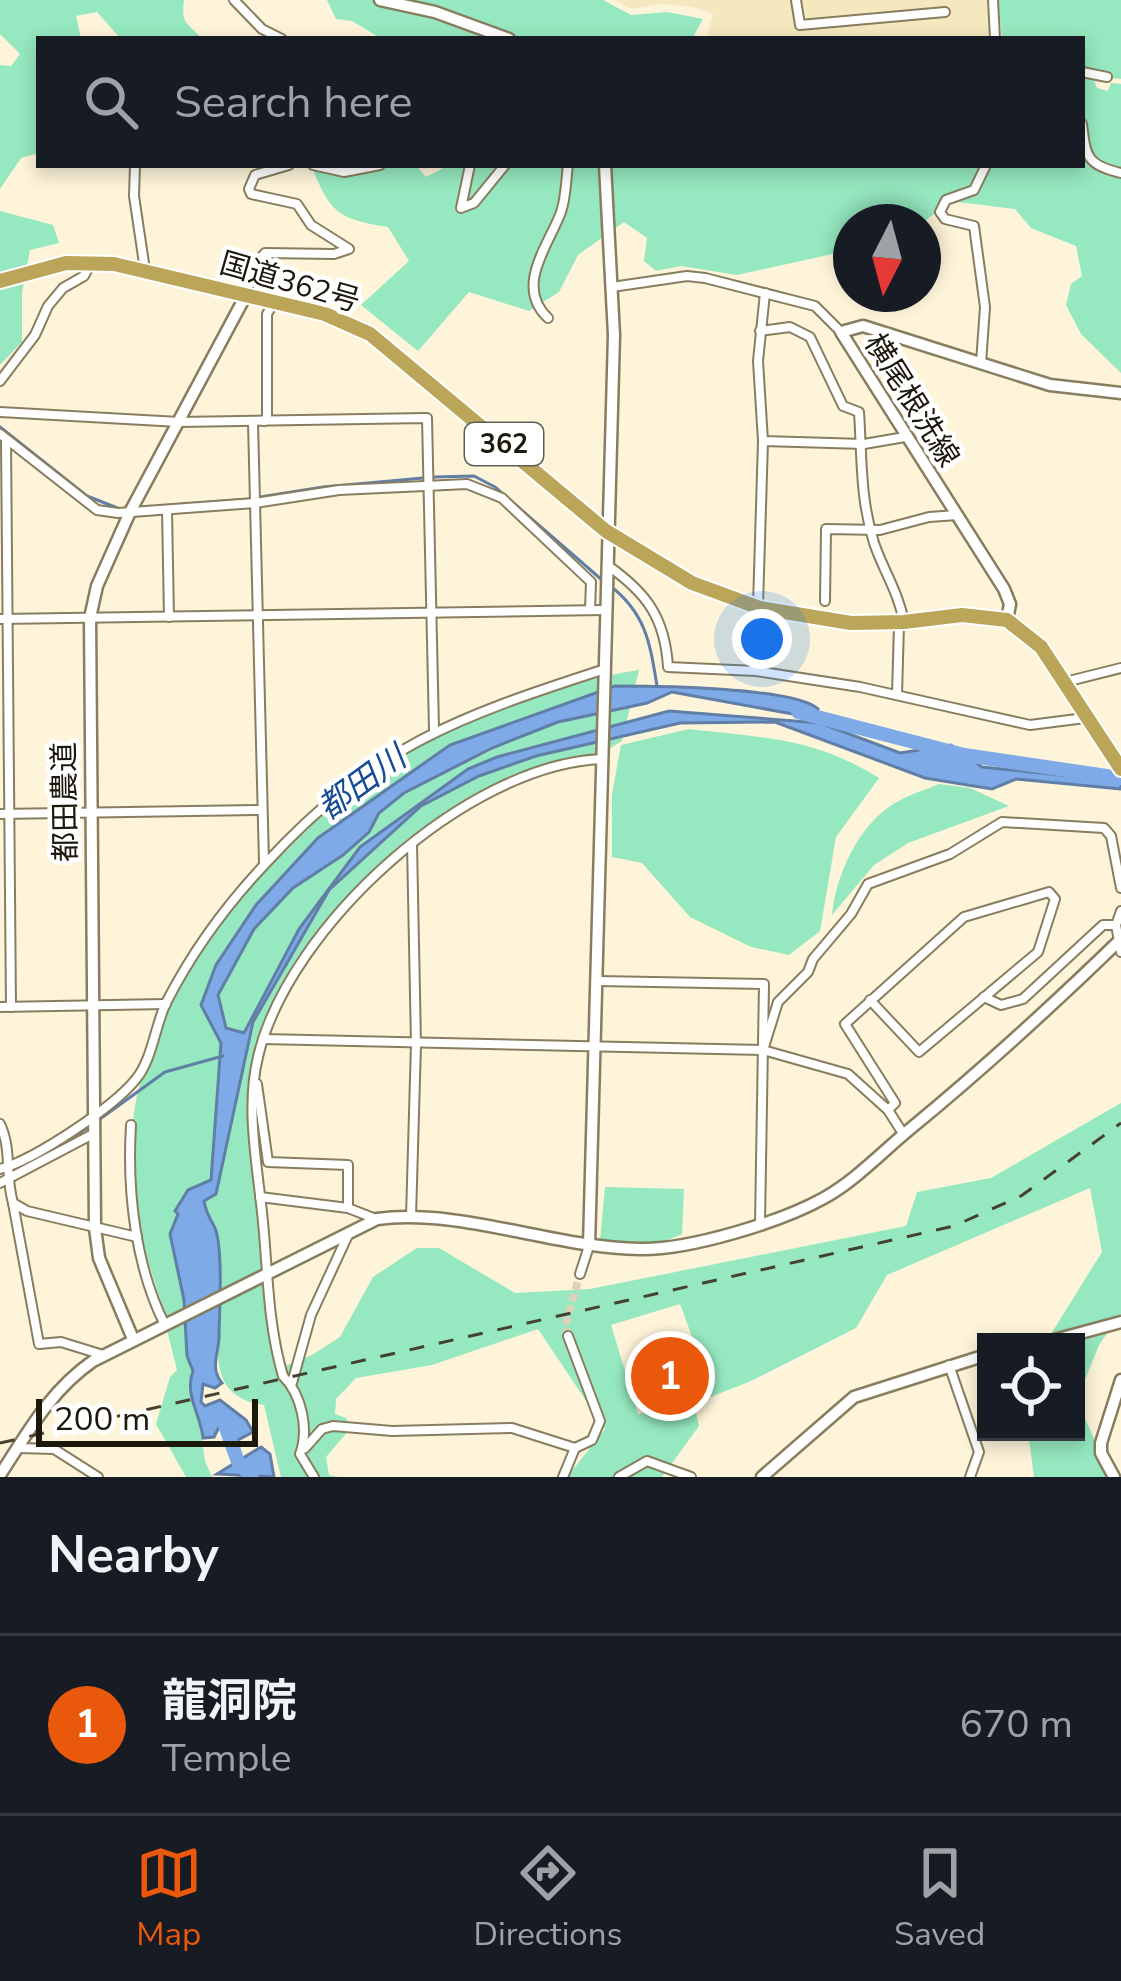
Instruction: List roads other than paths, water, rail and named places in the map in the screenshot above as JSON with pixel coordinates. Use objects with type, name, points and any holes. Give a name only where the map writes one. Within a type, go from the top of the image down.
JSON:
[{"type":"highway","name":"国道362号","points":[[0,281],[66,262],[91,263],[145,270],[325,314],[370,334],[606,531],[692,583],[760,608],[851,623],[962,615],[1007,620]]},
{"type":"highway","points":[[1007,620],[1040,647],[1121,769]]},
{"type":"street","points":[[234,0],[262,29],[276,36]]},
{"type":"street","points":[[380,0],[500,36]]},
{"type":"street","points":[[796,0],[800,25],[945,12]]},
{"type":"street","points":[[993,0],[995,36]]},
{"type":"street","points":[[1085,73],[1107,77]]},
{"type":"street","points":[[1085,153],[1090,160],[1121,173]]},
{"type":"street","points":[[135,168],[134,196],[145,270]]},
{"type":"street","points":[[246,295],[255,264],[265,254],[334,254],[349,249],[311,225],[297,204],[251,194],[255,175],[279,168]]},
{"type":"street","points":[[326,168],[344,172],[365,168]]},
{"type":"street","points":[[469,168],[461,208],[474,203],[503,168]]},
{"type":"street","points":[[548,317],[536,298],[536,262],[562,209],[568,168]]},
{"type":"street","points":[[580,1274],[589,1246],[611,454],[612,287],[605,168]]},
{"type":"street","points":[[981,363],[985,307],[974,226],[944,219],[940,212],[946,200],[974,190],[985,168]]},
{"type":"street","points":[[0,381],[35,335],[48,306],[63,288],[84,276],[91,263]]},
{"type":"street","points":[[612,287],[687,276],[815,306],[842,332]]},
{"type":"street","points":[[756,670],[763,441],[760,331],[765,293]]},
{"type":"street","name":"都田農道","points":[[133,1339],[99,1258],[95,1228],[90,618],[97,586],[130,512],[246,295]]},
{"type":"street","points":[[258,422],[267,417],[267,314],[276,301]]},
{"type":"street","name":"横尾根洗線","points":[[1007,620],[1010,604],[1004,589],[842,332],[863,326],[1050,385],[1121,393]]},
{"type":"street","points":[[760,331],[790,327],[810,337],[843,406],[859,412],[858,472],[871,530],[898,594],[897,695]]},
{"type":"street","points":[[0,412],[179,422],[427,418],[434,730]]},
{"type":"street","points":[[258,422],[256,615],[264,864]]},
{"type":"street","points":[[3,437],[97,510],[167,510],[339,490],[467,484],[502,498],[591,583],[590,610]]},
{"type":"street","points":[[3,437],[11,1007]]},
{"type":"street","points":[[763,441],[861,443],[905,437]]},
{"type":"street","points":[[167,510],[170,616]]},
{"type":"street","points":[[824,602],[826,529],[871,530],[957,515]]},
{"type":"street","points":[[606,569],[648,598],[661,619],[668,667],[756,670],[1030,725],[1087,718]]},
{"type":"street","points":[[5,619],[604,610]]},
{"type":"street","points":[[1065,682],[1121,668]]},
{"type":"street","points":[[5,1174],[94,1123],[139,1077],[166,1004],[192,958],[264,864],[357,778],[434,730],[487,708],[603,673]]},
{"type":"street","points":[[314,1477],[300,1454],[307,1428],[292,1384],[284,1376],[264,1275],[253,1117],[255,1069],[263,1039],[318,942],[362,889],[412,843],[454,812],[520,777],[574,761],[602,759]]},
{"type":"street","points":[[6,814],[261,810]]},
{"type":"street","points":[[763,1050],[778,1002],[808,972],[813,958],[851,914],[868,884],[950,854],[1001,822],[1104,828],[1111,836],[1121,888]]},
{"type":"street","points":[[410,1217],[416,1043],[412,843]]},
{"type":"street","points":[[870,1000],[919,1052],[1038,952],[1055,899],[1049,892],[964,917],[870,1000],[845,1024],[895,1103],[888,1110]]},
{"type":"street","points":[[0,1475],[66,1380],[133,1339],[377,1219],[410,1217],[589,1246],[664,1248],[799,1210],[828,1196],[1000,1054],[1120,945],[1115,925],[1121,911]]},
{"type":"street","points":[[984,997],[1001,1005],[1023,999],[1103,925],[1115,925]]},
{"type":"street","points":[[598,981],[764,983],[760,1222]]},
{"type":"street","points":[[0,1007],[166,1004]]},
{"type":"street","points":[[263,1039],[763,1050],[842,1070],[888,1110],[904,1135]]},
{"type":"street","points":[[255,1069],[268,1162],[349,1165],[348,1208]]},
{"type":"street","points":[[5,1174],[94,1123]]},
{"type":"street","points":[[0,1124],[6,1138],[5,1174],[39,1345],[61,1342],[104,1355]]},
{"type":"street","points":[[130,1125],[127,1169],[137,1237],[166,1326]]},
{"type":"street","points":[[260,1197],[348,1208],[377,1219]]},
{"type":"street","points":[[13,1203],[27,1211],[137,1237]]},
{"type":"street","points":[[292,1384],[311,1315],[351,1231]]},
{"type":"street","points":[[1080,1333],[1121,1322]]},
{"type":"street","points":[[563,1477],[575,1448],[592,1440],[601,1420],[568,1336]]},
{"type":"street","points":[[761,1477],[854,1397],[977,1357]]},
{"type":"street","points":[[949,1364],[979,1452],[970,1477]]},
{"type":"street","points":[[1114,1477],[1101,1454],[1101,1443],[1121,1380]]},
{"type":"street","points":[[300,1454],[322,1429],[333,1426],[392,1431],[512,1428],[575,1448]]},
{"type":"street","points":[[18,1448],[54,1449],[98,1477]]},
{"type":"street","points":[[619,1477],[647,1461],[691,1477]]},
{"type":"water","points":[[615,686],[753,692],[818,709],[815,718],[672,692],[647,703],[558,722],[492,748],[404,793],[379,813],[369,832],[293,888],[254,929],[218,995],[226,1028],[244,1033],[299,929],[360,847],[468,769],[669,711],[820,723],[900,753],[951,745],[982,767],[1121,781],[1121,789],[1016,779],[992,789],[925,778],[775,722],[680,723],[536,756],[479,776],[421,806],[329,890],[253,1022],[216,1194],[204,1201],[219,1248],[216,1367],[222,1383],[215,1388],[203,1384],[201,1402],[205,1406],[220,1400],[246,1420],[253,1432],[236,1441],[223,1426],[214,1437],[203,1438],[192,1397],[184,1300],[170,1234],[175,1211],[188,1190],[211,1180],[221,1043],[201,1005],[216,965],[256,905],[318,838],[450,745]]},
{"type":"water","points":[[261,1447],[270,1454],[274,1477],[217,1474]]},
{"type":"waterway","points":[[0,427],[87,496],[120,509]]},
{"type":"waterway","points":[[433,477],[474,476],[495,487],[602,580]]},
{"type":"waterway","points":[[260,497],[423,478]]},
{"type":"waterway","points":[[170,505],[250,499]]},
{"type":"waterway","points":[[609,585],[639,618],[657,686]]},
{"type":"waterway","name":"都田川","points":[[798,712],[964,755],[1121,778]]},
{"type":"waterway","points":[[100,1119],[165,1072],[223,1056]]},
{"type":"waterway","points":[[61,1147],[92,1124]]},
{"type":"waterway","points":[[13,1171],[42,1157]]},
{"type":"waterway","name":"都田川","points":[[222,1417],[238,1462],[252,1477]]},
{"type":"tunnel","points":[[568,1336],[565,1326],[580,1274]]},
{"type":"railway","points":[[0,1443],[954,1226],[1021,1196],[1121,1123]]},
{"type":"place","name":"龍洞院","points":[[670,1376]]}]
